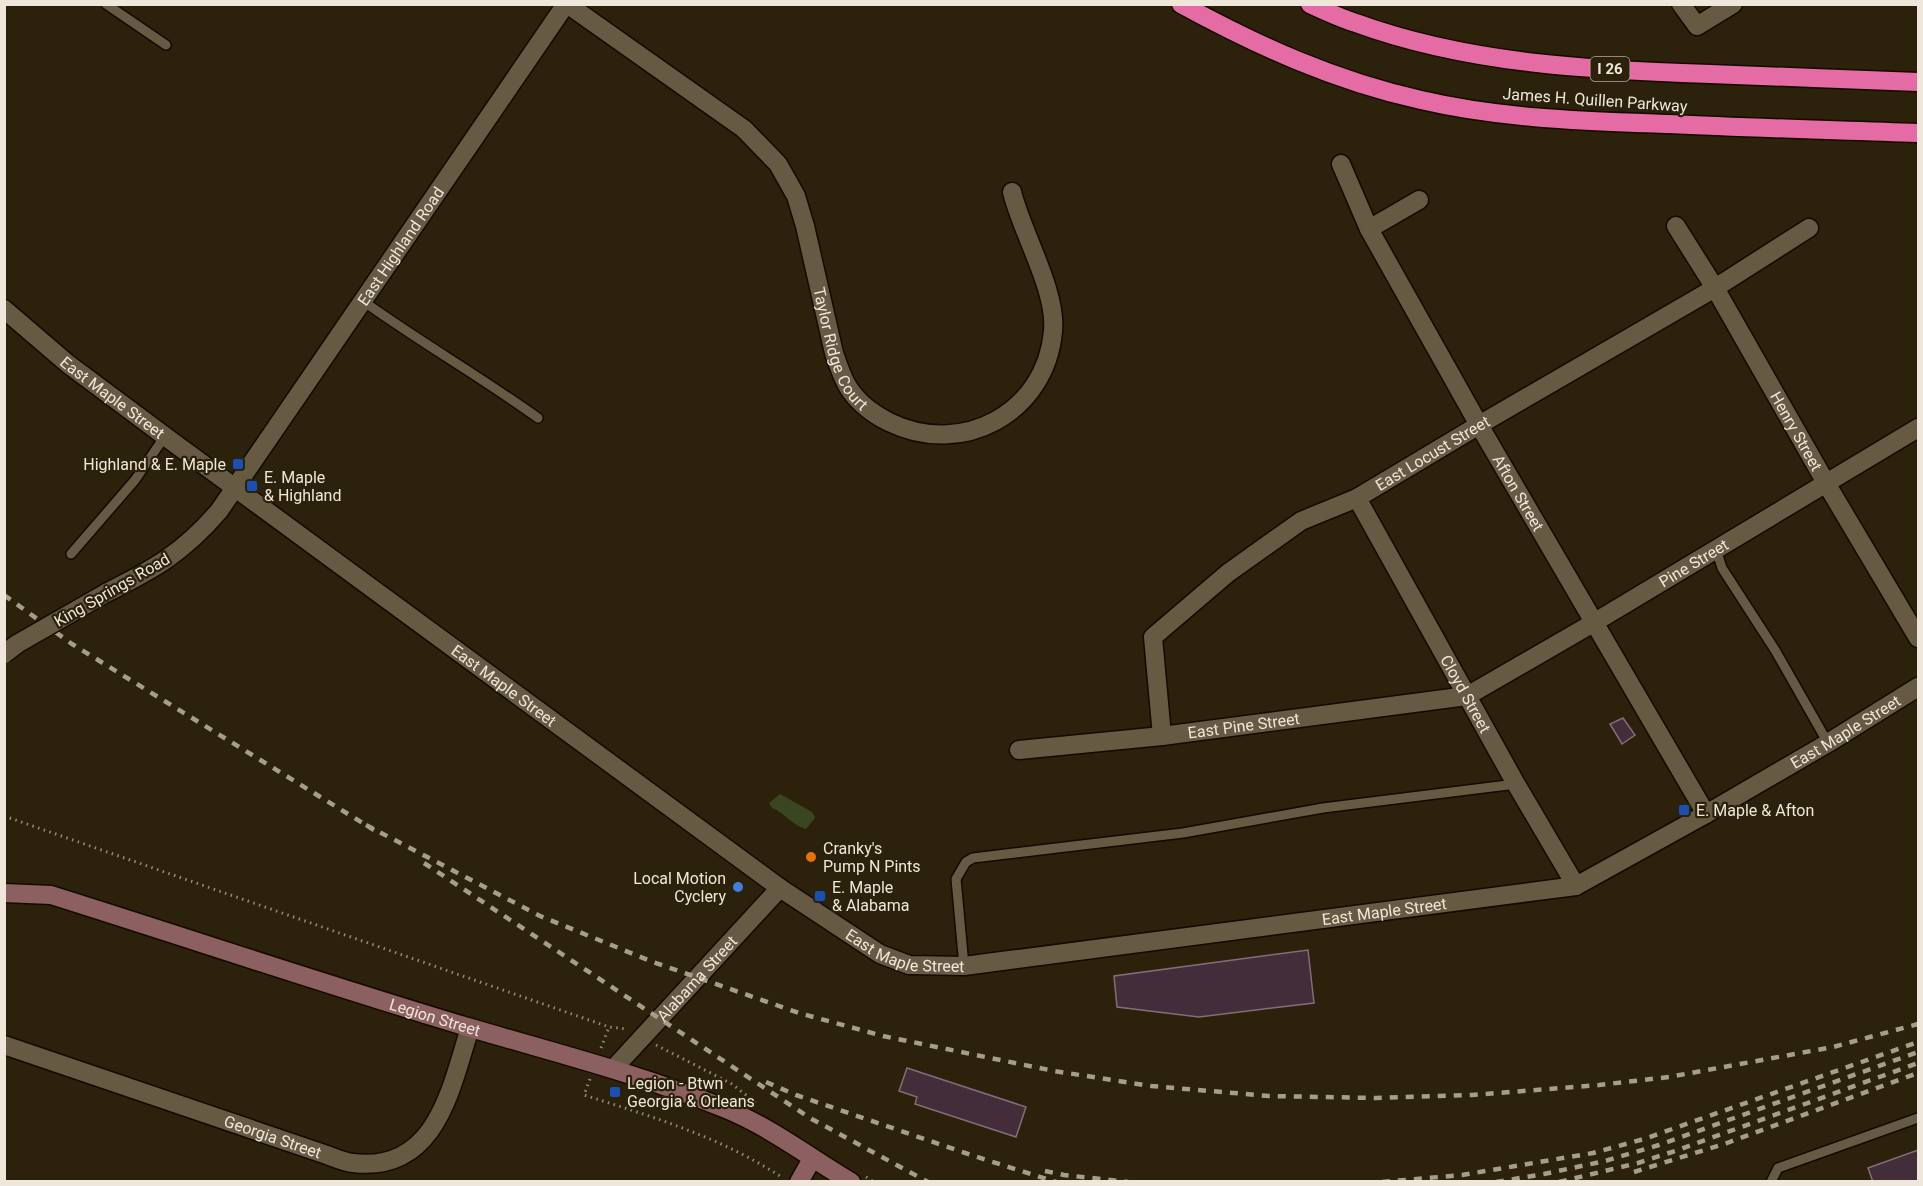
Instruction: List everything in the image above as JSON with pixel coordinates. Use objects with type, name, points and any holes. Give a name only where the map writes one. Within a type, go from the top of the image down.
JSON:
[{"type":"highway","name":"James H. Quillen Parkway","points":[[1181,4],[1242,38],[1291,58],[1354,82],[1421,100],[1497,113],[1575,121],[1918,134]]},
{"type":"highway","name":"James H. Quillen Parkway","points":[[1310,4],[1357,24],[1425,43],[1489,56],[1570,67],[1670,73],[1918,81]]},
{"type":"main road","name":"Legion Street","points":[[4,893],[51,895],[470,1028],[614,1068],[727,1109],[768,1129],[851,1182]]},
{"type":"main road","points":[[798,1182],[812,1159]]},
{"type":"street","name":"Taylor Ridge Court","points":[[567,4],[744,129],[778,164],[796,196],[805,226],[840,371],[848,387],[861,403],[878,417],[901,428],[920,433],[946,435],[974,431],[996,422],[1015,409],[1030,393],[1041,374],[1050,351],[1054,329],[1052,308],[1040,269],[1018,216],[1012,192]]},
{"type":"street","name":"East Highland Road","points":[[235,489],[567,4]]},
{"type":"street","points":[[1681,4],[1697,26],[1733,4]]},
{"type":"street","name":"Afton Street","points":[[1341,164],[1369,229],[1479,425],[1706,814]]},
{"type":"street","points":[[1369,229],[1419,200]]},
{"type":"street","name":"Henry Street","points":[[1676,226],[1715,288],[1826,483],[1918,638]]},
{"type":"street","name":"East Locust Street","points":[[1162,736],[1153,637],[1228,573],[1301,521],[1357,498],[1715,288],[1809,228]]},
{"type":"street","name":"East Maple Street","points":[[4,309],[68,364],[235,489],[780,888],[880,954],[909,965],[964,966],[1576,886],[1706,814],[1918,687]]},
{"type":"street","name":"Pine Street","points":[[1467,696],[1918,428]]},
{"type":"street","name":"King Springs Road","points":[[4,654],[17,644],[106,593],[158,566],[183,548],[204,528],[235,489]]},
{"type":"street","name":"Cloyd Street","points":[[1357,498],[1516,784],[1576,886]]},
{"type":"street","name":"East Pine Street","points":[[1019,750],[1162,736],[1467,696]]},
{"type":"street","name":"Alabama Street","points":[[614,1068],[780,888]]},
{"type":"street","name":"Georgia Street","points":[[4,1045],[352,1163],[376,1163],[400,1156],[421,1143],[434,1127],[443,1109],[470,1028]]},
{"type":"lane","points":[[106,4],[166,45]]},
{"type":"lane","points":[[363,301],[538,418]]},
{"type":"lane","points":[[71,554],[135,480],[165,436]]},
{"type":"lane","points":[[1716,549],[1722,568],[1775,650],[1828,743]]},
{"type":"lane","points":[[964,966],[956,879],[966,862],[973,858],[1183,833],[1323,808],[1516,784]]},
{"type":"lane","points":[[1771,1182],[1778,1168],[1918,1118]]},
{"type":"path","points":[[4,816],[609,1027],[635,1031]]},
{"type":"path","points":[[609,1027],[584,1095],[666,1121],[715,1140],[763,1165],[788,1182]]},
{"type":"green space","points":[[780,794],[812,812],[815,818],[806,829],[772,808],[769,803]]},
{"type":"building","points":[[1623,718],[1635,735],[1622,744],[1610,724]]},
{"type":"building","points":[[1308,950],[1314,1003],[1199,1017],[1117,1007],[1114,976]]},
{"type":"building","points":[[907,1068],[1026,1107],[1016,1137],[915,1104],[917,1097],[899,1091]]},
{"type":"building","points":[[1918,1150],[1918,1182],[1873,1182],[1868,1168]]},
{"type":"railway","points":[[4,595],[72,644],[374,830]]},
{"type":"railway","points":[[366,825],[540,916],[653,962],[799,1013],[883,1036],[1054,1071],[1151,1086],[1269,1096],[1376,1098],[1472,1095],[1599,1085],[1669,1077],[1833,1047],[1918,1024]]},
{"type":"railway","points":[[424,863],[810,1118],[928,1182]]},
{"type":"railway","points":[[1382,1182],[1462,1175],[1593,1153],[1644,1139],[1918,1042]]},
{"type":"railway","points":[[1496,1182],[1605,1161],[1659,1145],[1918,1052]]},
{"type":"railway","points":[[1559,1182],[1638,1163],[1675,1151],[1918,1063]]},
{"type":"railway","points":[[1634,1172],[1727,1143],[1918,1073]]},
{"type":"railway","points":[[766,1082],[796,1095],[1056,1182]]},
{"type":"railway","points":[[1045,1171],[1128,1182]]},
{"type":"place","name":"Highland & E. Maple","points":[[238,464]]},
{"type":"place","name":"E. Maple & Highland","points":[[252,486]]},
{"type":"place","name":"E. Maple & Afton","points":[[1684,810]]},
{"type":"place","name":"Cranky's Pump N Pints","points":[[811,857]]},
{"type":"place","name":"Local Motion Cyclery","points":[[738,887]]},
{"type":"place","name":"E. Maple & Alabama","points":[[820,896]]},
{"type":"place","name":"Legion - Btwn Georgia & Orleans","points":[[615,1092]]}]
